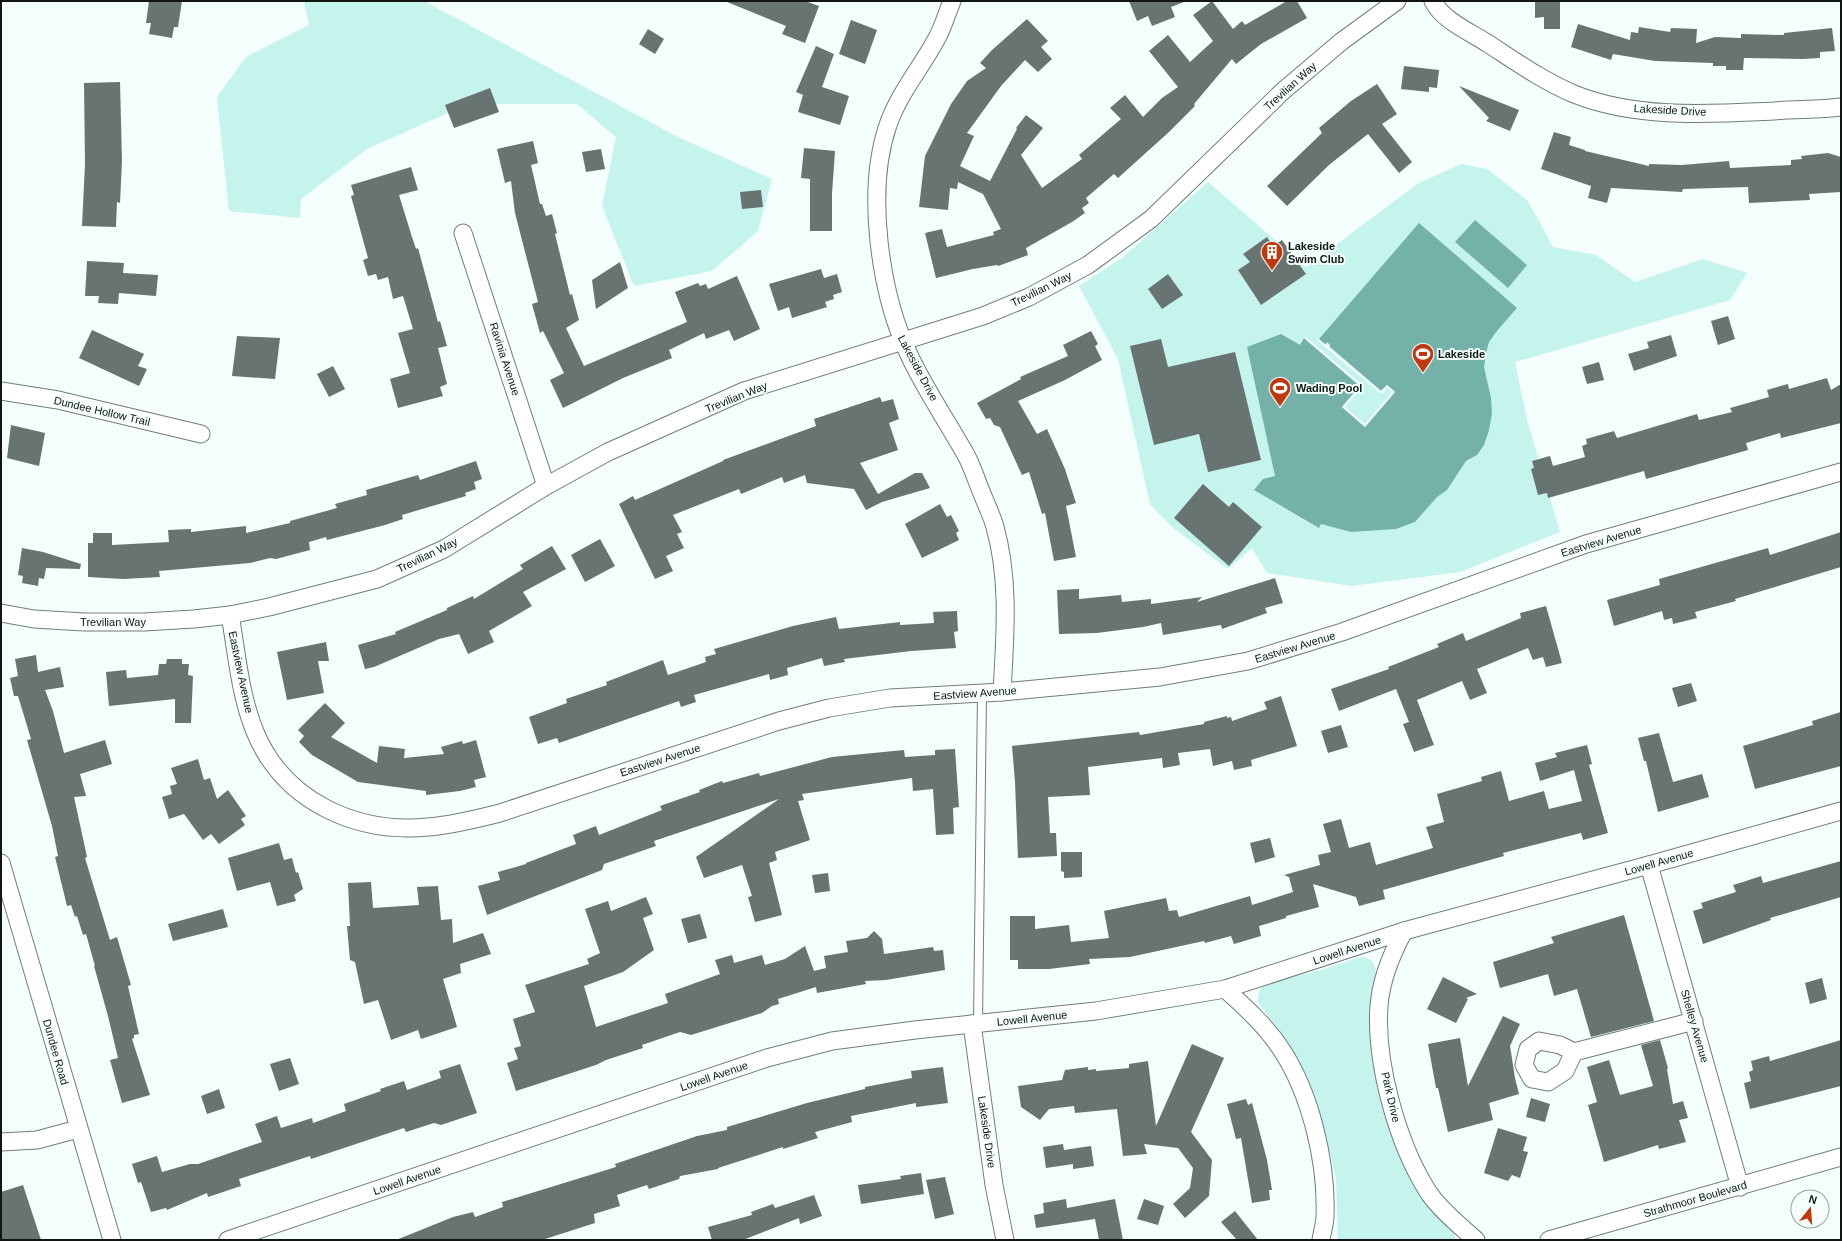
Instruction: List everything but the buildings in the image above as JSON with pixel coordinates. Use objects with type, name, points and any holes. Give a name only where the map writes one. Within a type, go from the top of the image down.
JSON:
[{"type":"street","name":"Lakeside Drive","points":[[952,1],[937,38],[905,88],[888,125],[876,192],[877,226],[896,325],[911,359],[967,457],[994,525],[1003,563],[1006,617],[1002,692]]},
{"type":"street","name":"Trevilian Way","points":[[1,613],[34,619],[84,622],[144,622],[230,615],[269,607],[377,579],[444,549],[546,486],[608,452],[744,391],[983,316],[1022,300],[1088,266],[1151,219],[1283,91],[1342,41],[1397,1]]},
{"type":"street","name":"Lakeside Drive","points":[[1433,1],[1448,18],[1524,67],[1574,94],[1598,102],[1625,108],[1663,112],[1744,112],[1841,106]]},
{"type":"street","name":"Ravinia Avenue","points":[[463,233],[546,486]]},
{"type":"street","name":"Dundee Hollow Trail","points":[[1,391],[58,400],[201,434]]},
{"type":"street","name":"Eastview Avenue","points":[[230,615],[248,711],[263,749],[280,773],[303,794],[333,813],[368,824],[391,827],[427,828],[479,818],[779,721],[829,708],[890,698],[1002,692],[1160,677],[1248,661],[1342,632],[1586,544],[1841,472]]},
{"type":"street","name":"Lowell Avenue","points":[[228,1240],[767,1058],[832,1041],[975,1023],[1096,1011],[1225,989],[1404,931],[1649,865],[1841,811]]},
{"type":"street","name":"Dundee Road","points":[[1,862],[78,1129],[112,1240]]},
{"type":"street","name":"Shelley Avenue","points":[[1649,865],[1740,1187]]},
{"type":"street","name":"Park Drive","points":[[1404,931],[1388,964],[1379,1005],[1379,1040],[1391,1101],[1404,1144],[1428,1191],[1459,1226],[1476,1240]]},
{"type":"street","points":[[1225,989],[1255,1016],[1268,1032],[1282,1050],[1299,1084],[1316,1137],[1323,1169],[1325,1218],[1321,1240]]},
{"type":"street","points":[[1574,1052],[1694,1021]]},
{"type":"street","name":"Lakeside Drive","points":[[975,1023],[994,1184],[1005,1240]]},
{"type":"street","points":[[1,1142],[37,1140],[78,1129]]},
{"type":"street","name":"Strathmoor Boulevard","points":[[1549,1240],[1740,1187],[1841,1157]]},
{"type":"lane","points":[[975,1023],[982,693]]},
{"type":"shaded area","points":[[304,1],[424,1],[678,137],[772,179],[758,231],[712,271],[634,286],[602,206],[616,137],[577,104],[468,104],[367,149],[301,199],[300,218],[229,211],[217,97],[246,57],[309,25]]},
{"type":"shaded area","points":[[1461,164],[1487,169],[1528,201],[1553,247],[1596,255],[1635,282],[1703,259],[1747,273],[1730,300],[1515,362],[1527,420],[1560,532],[1460,572],[1352,586],[1267,573],[1252,548],[1228,569],[1172,527],[1150,504],[1118,359],[1079,286],[1122,258],[1208,182],[1306,267],[1419,183]]},
{"type":"shaded area","points":[[1475,220],[1527,265],[1508,288],[1455,242]]},
{"type":"shaded area","name":"Lakeside","points":[[1419,223],[1517,308],[1489,342],[1486,353],[1484,367],[1491,398],[1492,414],[1489,430],[1484,445],[1477,455],[1466,461],[1447,490],[1437,497],[1415,522],[1396,529],[1351,532],[1321,524],[1319,528],[1254,490],[1263,479],[1275,476],[1247,347],[1281,334],[1300,345],[1304,338],[1360,386],[1342,407],[1365,427],[1395,392],[1387,385],[1381,391],[1327,343],[1326,345],[1319,339]]},
{"type":"shaded area","points":[[1364,957],[1372,961],[1376,970],[1371,1004],[1371,1034],[1374,1062],[1386,1117],[1396,1145],[1415,1186],[1422,1197],[1454,1231],[1455,1240],[1338,1240],[1336,1178],[1320,1114],[1311,1088],[1291,1047],[1258,1002],[1259,992],[1266,984],[1325,969]]},
{"type":"pier","points":[[1306,337],[1362,385],[1362,387],[1345,407],[1365,424],[1392,392],[1387,388],[1383,393],[1380,393],[1318,341],[1317,338],[1326,345],[1327,342],[1330,345],[1329,347],[1381,391],[1387,385],[1395,392],[1365,427],[1342,407],[1360,386],[1304,338]]},
{"type":"place","name":"Lakeside Swim Club","points":[[1272,272]]},
{"type":"place","name":"Lakeside","points":[[1423,374]]},
{"type":"place","name":"Wading Pool","points":[[1280,408]]}]
